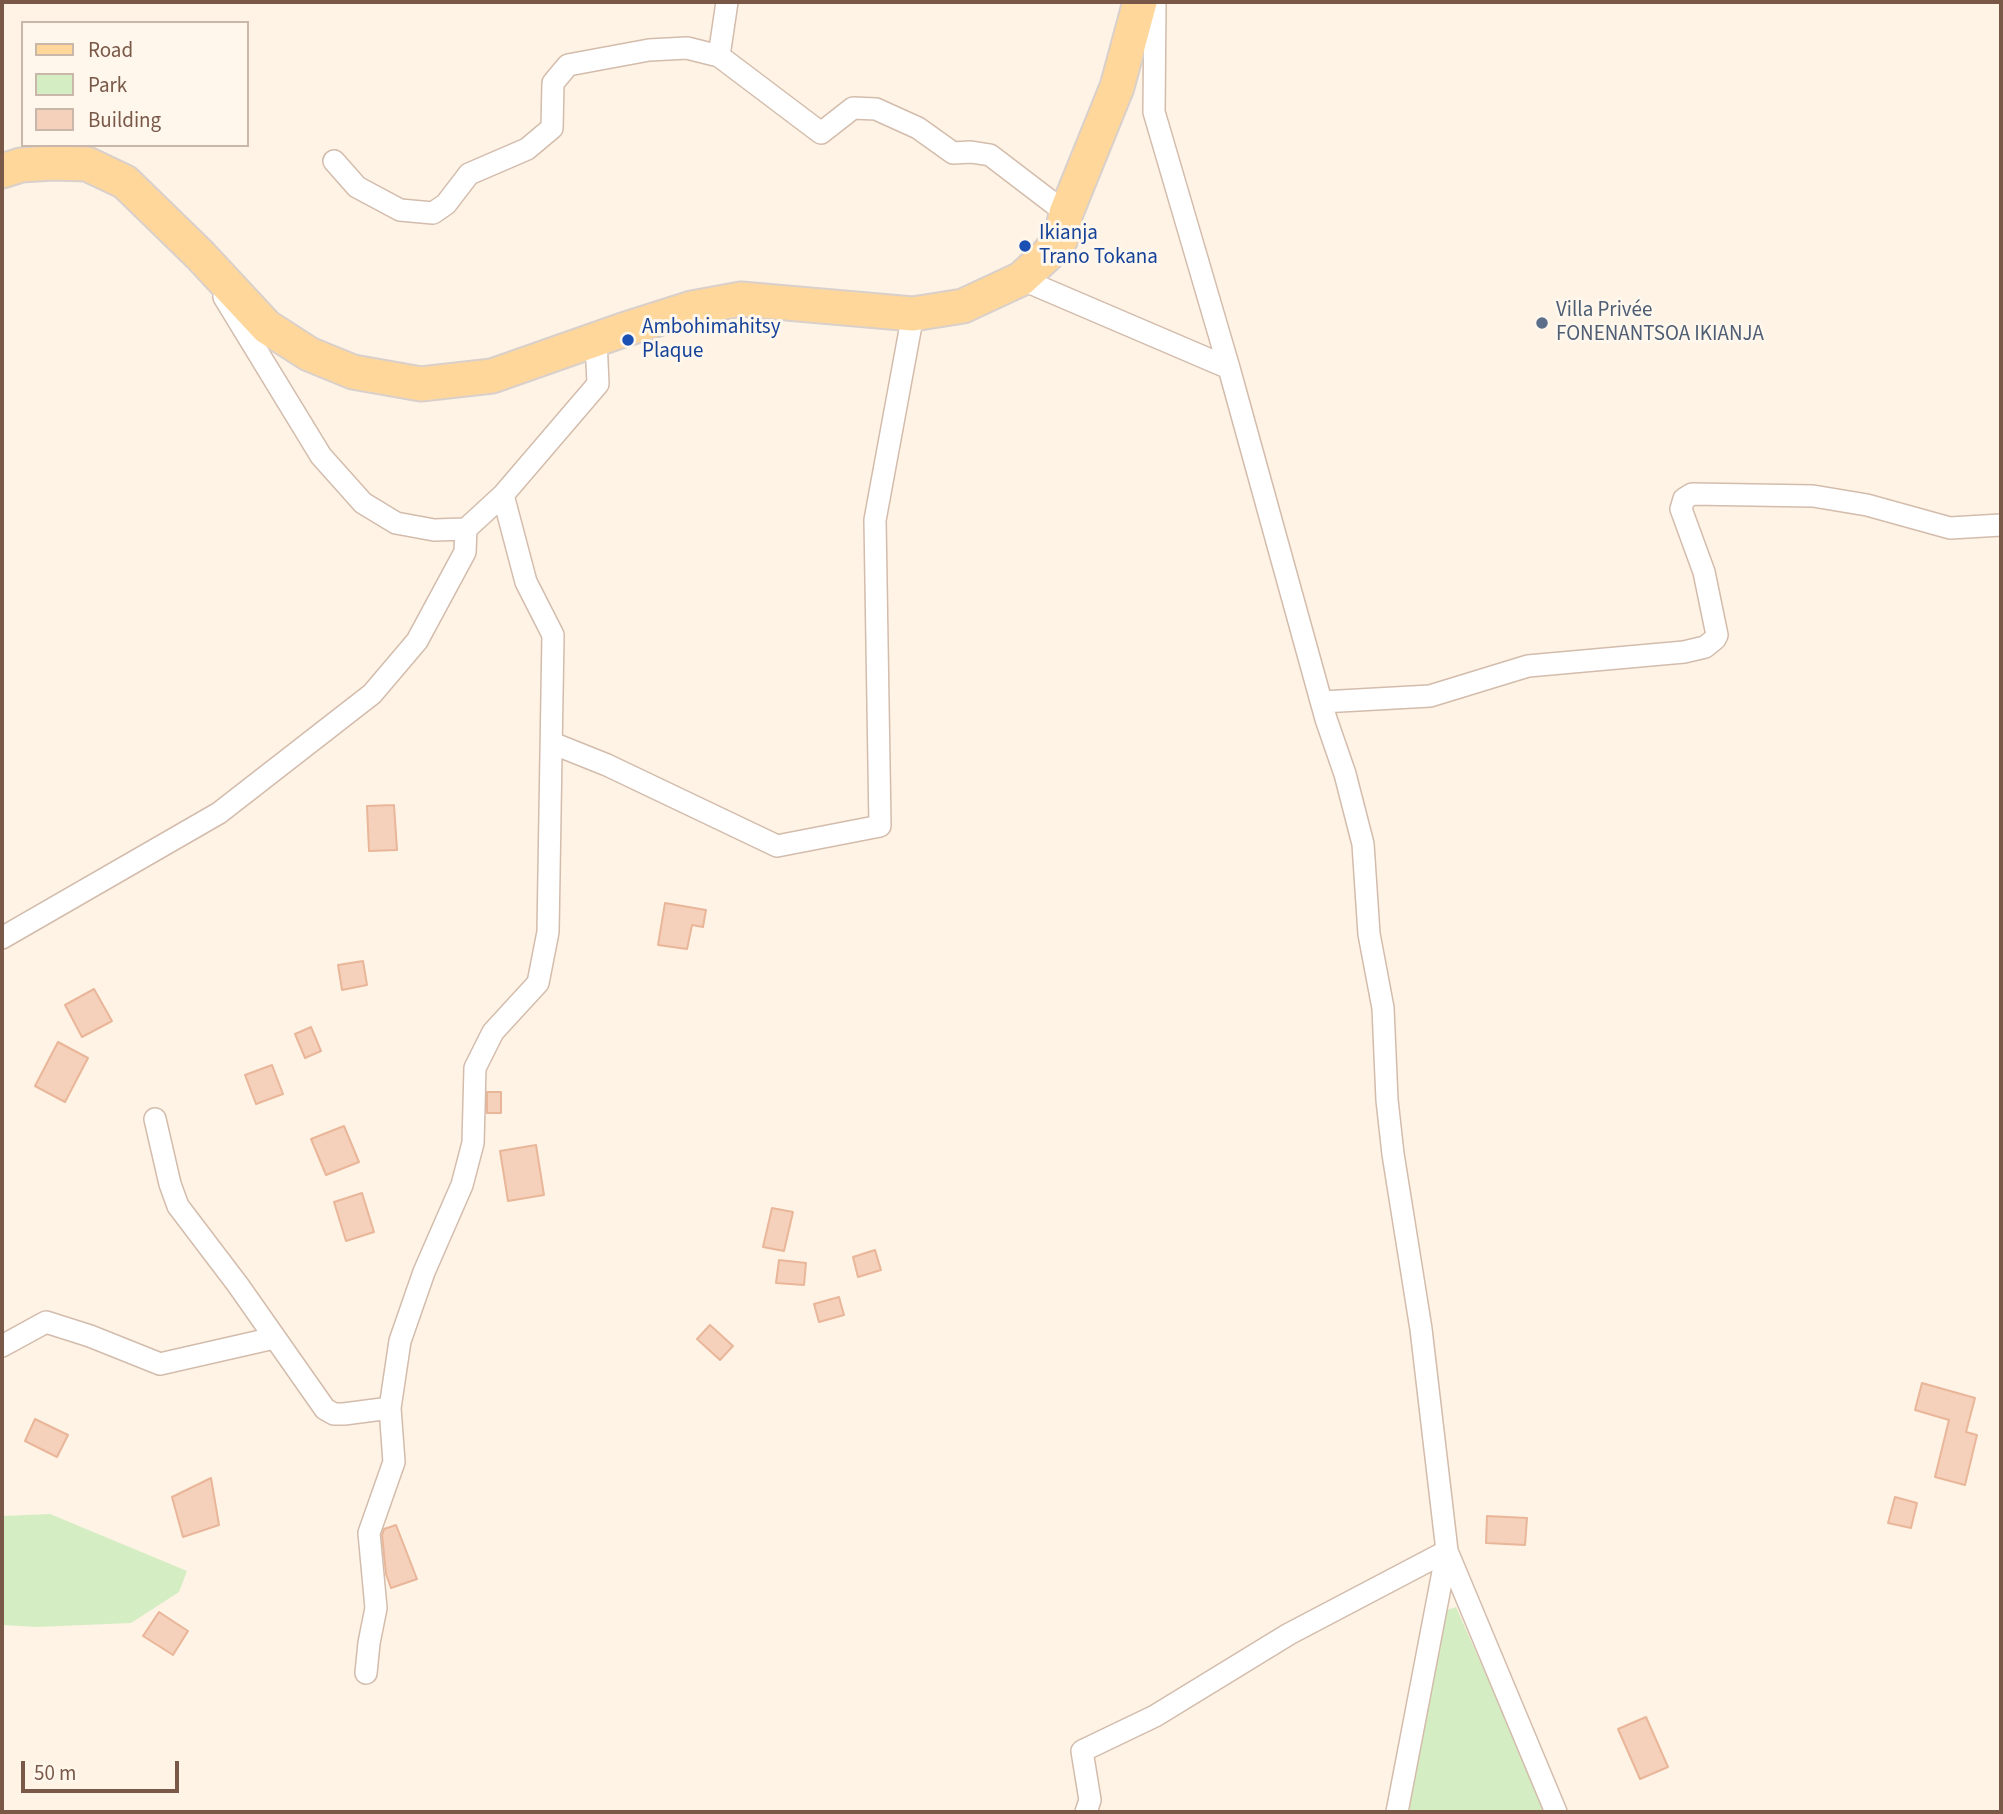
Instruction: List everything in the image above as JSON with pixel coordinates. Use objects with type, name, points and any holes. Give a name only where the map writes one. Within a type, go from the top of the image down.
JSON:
[{"type":"main road","points":[[2,172],[21,165],[87,164],[125,182],[200,255],[267,327],[309,354],[353,372],[421,384],[492,376],[692,308],[741,299],[913,314],[963,306],[1021,279],[1047,256],[1061,239],[1066,213],[1117,87],[1140,2]]},
{"type":"street","points":[[719,56],[727,2]]},
{"type":"street","points":[[1154,2],[1154,112],[1322,702],[1346,774],[1363,844],[1369,934],[1382,1008],[1393,1154],[1421,1329],[1447,1551],[1556,1812]]},
{"type":"street","points":[[334,161],[357,187],[400,210],[433,213],[446,204],[468,174],[527,149],[552,128],[553,83],[568,65],[662,49],[687,48],[719,56],[821,133],[853,108],[876,109],[918,128],[953,152],[990,155],[1066,213]]},
{"type":"street","points":[[200,255],[321,456],[363,503],[396,523],[433,530],[466,528],[503,495],[598,384],[596,340]]},
{"type":"street","points":[[1021,279],[1229,368]]},
{"type":"street","points":[[552,743],[607,765],[777,846],[880,826],[875,520],[913,314]]},
{"type":"street","points":[[1322,702],[1430,696],[1528,666],[1684,652],[1705,647],[1717,635],[1704,572],[1681,509],[1684,499],[1692,494],[1814,496],[1867,505],[1950,528],[2001,524]]},
{"type":"street","points":[[366,1673],[376,1608],[369,1533],[394,1462],[390,1408],[400,1341],[424,1272],[462,1185],[473,1143],[475,1068],[493,1032],[538,983],[548,932],[553,635],[526,582],[503,495]]},
{"type":"street","points":[[2,938],[219,813],[372,694],[417,641],[465,552],[466,528]]},
{"type":"street","points":[[155,1119],[170,1184],[178,1206],[325,1409],[334,1414],[344,1414],[390,1408]]},
{"type":"street","points":[[2,1346],[46,1322],[160,1364],[274,1338]]},
{"type":"street","points":[[1086,1812],[1090,1800],[1082,1751],[1155,1716],[1289,1634],[1447,1551]]},
{"type":"street","points":[[1396,1812],[1447,1551]]},
{"type":"green space","points":[[50,1514],[187,1571],[179,1592],[131,1623],[37,1627],[2,1625],[2,1516]]},
{"type":"green space","points":[[1456,1607],[1547,1812],[1401,1812],[1438,1613]]},
{"type":"building","points":[[394,805],[397,850],[369,851],[367,806]]},
{"type":"building","points":[[665,903],[706,910],[703,927],[692,925],[687,949],[658,945]]},
{"type":"building","points":[[363,961],[367,985],[342,990],[338,965]]},
{"type":"building","points":[[94,989],[112,1021],[82,1037],[65,1005]]},
{"type":"building","points":[[311,1027],[321,1051],[305,1058],[295,1034]]},
{"type":"building","points":[[58,1042],[88,1058],[65,1102],[35,1086]]},
{"type":"building","points":[[272,1065],[283,1094],[256,1104],[245,1075]]},
{"type":"building","points":[[487,1092],[501,1092],[501,1113],[487,1113]]},
{"type":"building","points":[[344,1126],[359,1162],[326,1175],[311,1139]]},
{"type":"building","points":[[536,1145],[544,1195],[508,1201],[500,1151]]},
{"type":"building","points":[[362,1193],[374,1232],[346,1241],[334,1202]]},
{"type":"building","points":[[772,1208],[793,1212],[784,1251],[763,1247]]},
{"type":"building","points":[[875,1250],[881,1270],[858,1277],[853,1257]]},
{"type":"building","points":[[779,1260],[806,1263],[804,1285],[776,1283]]},
{"type":"building","points":[[839,1297],[844,1315],[819,1322],[814,1304]]},
{"type":"building","points":[[710,1325],[733,1346],[720,1360],[697,1339]]},
{"type":"building","points":[[1922,1383],[1975,1398],[1966,1432],[1977,1435],[1965,1485],[1935,1477],[1949,1420],[1915,1410]]},
{"type":"building","points":[[35,1419],[68,1435],[57,1457],[25,1441]]},
{"type":"building","points":[[211,1478],[219,1525],[183,1537],[172,1497]]},
{"type":"building","points":[[1895,1497],[1917,1503],[1911,1528],[1888,1523]]},
{"type":"building","points":[[1487,1516],[1527,1518],[1525,1545],[1486,1543]]},
{"type":"building","points":[[396,1525],[417,1579],[391,1588],[386,1574],[382,1535],[384,1529]]},
{"type":"building","points":[[159,1612],[188,1631],[173,1655],[143,1636]]},
{"type":"building","points":[[1646,1717],[1668,1767],[1640,1779],[1618,1729]]},
{"type":"place","name":"Ikianja Trano Tokana","points":[[1025,246]]},
{"type":"place","name":"Villa Privée FONENANTSOA IKIANJA","points":[[1542,323]]},
{"type":"place","name":"Ambohimahitsy Plaque","points":[[628,340]]}]
